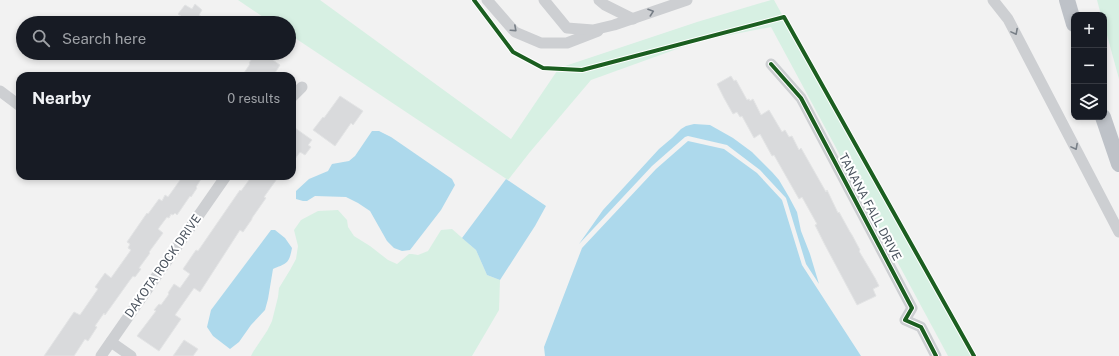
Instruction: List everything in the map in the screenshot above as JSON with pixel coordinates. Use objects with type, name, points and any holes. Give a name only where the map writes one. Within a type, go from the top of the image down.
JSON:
[{"type":"highway","points":[[1067,0],[1071,14]]},
{"type":"highway","points":[[1104,120],[1119,164]]},
{"type":"street","points":[[487,0],[515,32],[541,43],[567,43],[687,0]]},
{"type":"street","points":[[544,0],[567,28],[594,30],[614,25]]},
{"type":"street","points":[[599,0],[605,5],[633,19]]},
{"type":"street","points":[[993,0],[1008,20],[1119,232]]},
{"type":"street","name":"TANANA FALL DRIVE","points":[[771,64],[801,98],[912,308],[905,320],[921,327],[936,356]]},
{"type":"street","points":[[296,93],[302,87]]},
{"type":"street","points":[[0,91],[16,103]]},
{"type":"street","name":"DAKOTA ROCK DRIVE","points":[[101,356],[223,180]]},
{"type":"street","points":[[110,342],[130,356]]},
{"type":"green space","points":[[238,0],[320,0],[511,139],[559,68],[697,22],[774,0],[971,356],[948,356],[771,27],[699,41],[591,80],[508,180],[296,39],[296,16],[262,16]]},
{"type":"green space","points":[[1097,0],[1119,0],[1119,79],[1107,35],[1107,12],[1100,12]]},
{"type":"green space","points":[[338,210],[347,220],[348,227],[354,236],[388,260],[397,264],[409,254],[418,255],[428,251],[441,230],[452,229],[476,250],[487,275],[500,280],[499,310],[472,356],[251,356],[272,321],[279,288],[296,259],[298,246],[294,230],[301,220],[318,211]]},
{"type":"water","points":[[694,124],[710,125],[733,138],[752,152],[779,180],[797,212],[801,231],[819,284],[806,264],[786,198],[760,170],[727,145],[688,136],[652,166],[579,244],[603,210],[659,149],[681,129]]},
{"type":"water","points":[[372,131],[379,131],[391,137],[452,179],[455,185],[441,210],[410,250],[402,251],[394,248],[387,241],[370,211],[346,197],[315,196],[307,201],[296,199],[296,191],[309,179],[328,171],[332,164],[349,161],[355,156]]},
{"type":"water","points":[[688,141],[724,149],[757,173],[782,200],[802,265],[861,356],[545,356],[544,347],[582,248],[656,169]]},
{"type":"water","points":[[506,179],[546,206],[535,226],[500,280],[487,275],[476,250],[462,238]]},
{"type":"water","points":[[271,230],[275,230],[285,238],[292,248],[290,257],[287,262],[273,269],[265,310],[251,325],[239,342],[230,349],[213,336],[207,327],[211,310]]},
{"type":"building","points":[[195,4],[202,10],[199,15],[200,16],[181,16],[178,14],[185,5],[192,9]]},
{"type":"building","points":[[251,60],[273,60],[280,65],[276,72],[245,72],[250,64],[249,63]]},
{"type":"building","points":[[731,76],[734,81],[736,80],[747,100],[749,99],[750,101],[753,99],[761,115],[769,110],[782,132],[785,130],[789,137],[792,136],[799,150],[801,148],[826,192],[827,190],[838,213],[839,212],[875,278],[879,286],[873,289],[876,296],[857,305],[825,245],[815,225],[817,224],[802,197],[799,199],[774,155],[772,156],[760,134],[754,138],[742,116],[740,117],[737,112],[733,114],[724,98],[717,84]]},
{"type":"building","points":[[340,96],[363,111],[353,125],[351,123],[335,146],[313,130]]},
{"type":"building","points":[[296,129],[312,140],[308,145],[311,147],[305,155],[300,152],[296,158]]},
{"type":"building","points":[[180,180],[200,180],[191,197],[190,196],[177,215],[175,213],[173,215],[171,214],[158,229],[163,233],[139,268],[141,269],[135,277],[133,276],[105,315],[104,313],[95,326],[97,327],[88,341],[85,339],[74,356],[44,356],[74,312],[80,315],[98,289],[95,287],[105,273],[111,278],[131,250],[128,248],[130,244],[127,242],[147,213],[148,214],[159,199],[162,201],[165,195],[168,197]]},
{"type":"building","points":[[249,180],[276,180],[264,197],[266,198],[252,219],[243,232],[240,230],[200,292],[194,288],[175,315],[181,319],[159,351],[137,336],[156,311],[154,310],[159,304],[161,305],[169,294],[168,293],[174,284],[180,288],[190,274],[183,269],[196,250],[198,251],[240,190],[241,191]]},
{"type":"building","points":[[184,340],[198,349],[193,356],[173,356]]},
{"type":"cycle path","points":[[474,0],[513,52],[543,68],[582,70],[784,17],[974,356]]},
{"type":"cycle path","points":[[771,64],[801,98],[912,308],[905,320],[921,327],[936,356]]}]
